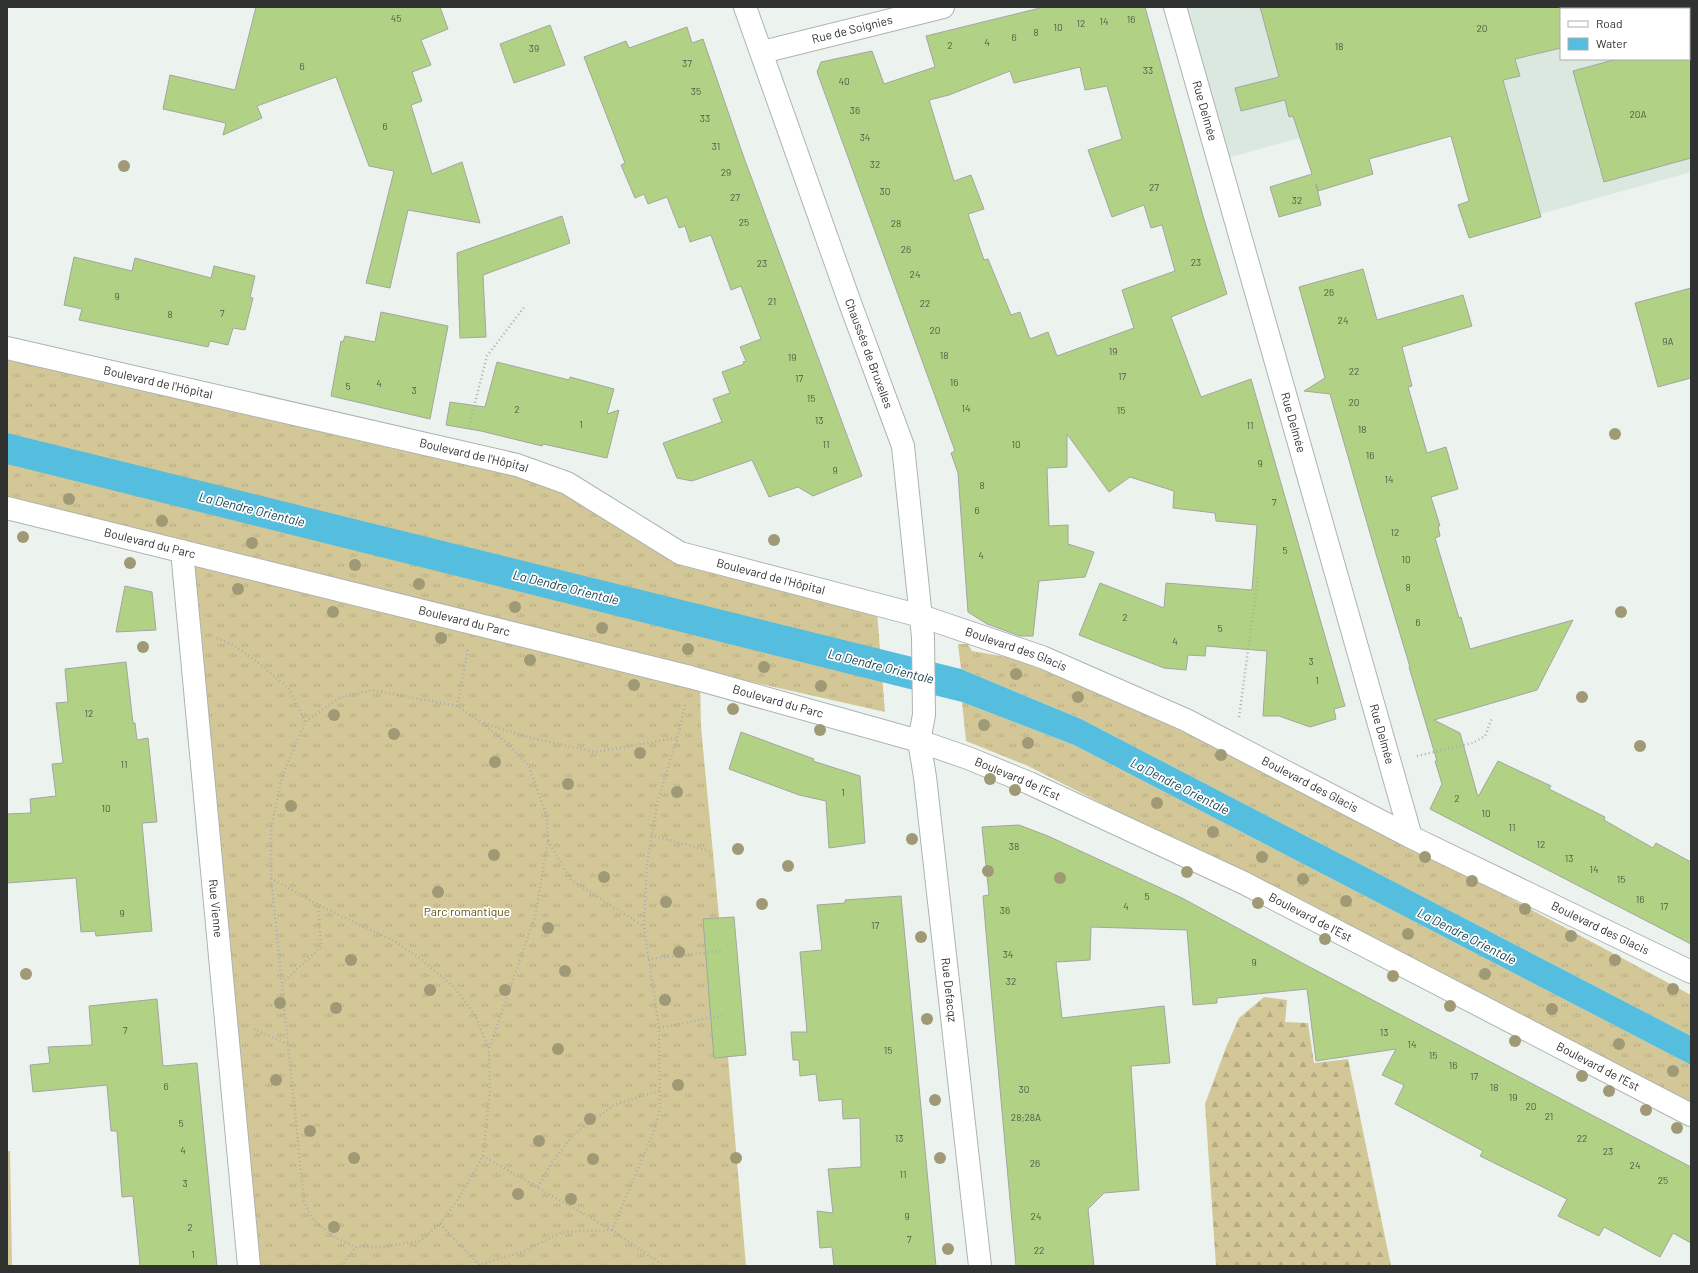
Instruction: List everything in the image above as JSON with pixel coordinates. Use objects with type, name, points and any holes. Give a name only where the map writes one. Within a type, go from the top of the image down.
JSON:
[{"type":"street","name":"Chaussée de Bruxelles","points":[[745,7],[850,303],[903,446],[922,626],[924,715]]},
{"type":"street","name":"Rue de Soignies","points":[[762,52],[943,7]]},
{"type":"street","name":"Rue Delmée","points":[[1174,7],[1411,837]]},
{"type":"street","name":"Boulevard de l'Hôpital","points":[[7,348],[517,465],[567,483],[680,553],[922,626]]},
{"type":"street","name":"Boulevard du Parc","points":[[7,508],[690,676],[919,742]]},
{"type":"street","name":"Rue Vienne","points":[[182,551],[250,1266]]},
{"type":"street","name":"Boulevard des Glacis","points":[[922,626],[1042,657],[1186,720],[1411,837],[1691,972]]},
{"type":"street","name":"Rue Defacqz","points":[[924,715],[919,742],[925,777],[980,1266]]},
{"type":"street","name":"Boulevard de l'Est","points":[[919,742],[968,758],[1029,783],[1244,883],[1691,1115]]},
{"type":"path","points":[[462,452],[487,356],[525,306]]},
{"type":"path","points":[[1235,746],[1258,577]]},
{"type":"path","points":[[457,706],[474,622]]},
{"type":"path","points":[[189,627],[233,645],[260,664],[289,688],[305,722]]},
{"type":"path","points":[[612,1230],[654,1131],[660,1109],[661,1090],[659,1028],[644,926],[646,862],[658,800],[681,725],[690,676]]},
{"type":"path","points":[[372,690],[457,706],[481,722],[508,744],[529,766],[547,817],[548,840],[536,913],[489,1049],[489,1098],[483,1156],[459,1198],[440,1224],[420,1241],[382,1247],[356,1247],[336,1238],[313,1220],[304,1201],[271,878],[271,828],[282,777],[305,722],[341,697],[372,690]]},
{"type":"path","points":[[1389,762],[1473,743],[1485,736],[1492,718]]},
{"type":"path","points":[[481,722],[527,737],[596,752],[677,738]]},
{"type":"path","points":[[651,835],[713,852]]},
{"type":"path","points":[[548,840],[571,880],[644,926]]},
{"type":"path","points":[[271,878],[318,905],[394,941],[422,960],[454,987],[475,1016],[489,1049]]},
{"type":"path","points":[[282,983],[321,947],[318,905]]},
{"type":"path","points":[[648,959],[721,951]]},
{"type":"path","points":[[659,1028],[725,1015]]},
{"type":"path","points":[[226,1018],[288,1044]]},
{"type":"path","points":[[538,1188],[551,1164],[573,1135],[614,1106],[661,1090]]},
{"type":"path","points":[[483,1156],[612,1230],[664,1266]]},
{"type":"path","points":[[440,1224],[479,1266],[525,1251],[562,1232],[612,1230]]},
{"type":"path","points":[[342,1266],[356,1247]]},
{"type":"shaded area","points":[[1187,7],[1691,7],[1691,172],[1540,214],[1504,82],[1227,158]]},
{"type":"green space","name":"Parc romantique","points":[[7,348],[517,465],[647,532],[877,612],[885,712],[686,667],[700,679],[701,727],[720,927],[728,1057],[746,1266],[249,1266],[182,551],[7,508]]},
{"type":"green space","points":[[958,644],[968,644],[972,651],[1012,658],[1172,722],[1405,842],[1691,995],[1691,1036],[1081,719],[961,669]]},
{"type":"green space","points":[[962,702],[1074,745],[1691,1065],[1691,1102],[1028,766],[966,741]]},
{"type":"green space","points":[[1264,997],[1287,1000],[1285,1022],[1308,1023],[1314,1063],[1348,1059],[1391,1266],[1216,1266],[1205,1104],[1227,1045],[1239,1018]]},
{"type":"green space","points":[[7,1151],[10,1151],[12,1266],[7,1266]]},
{"type":"water","name":"La Dendre Orientale","points":[[7,433],[961,669],[1081,719],[1691,1036],[1691,1065],[1074,745],[962,702],[7,464]]},
{"type":"building","points":[[256,7],[440,7],[448,29],[421,40],[431,65],[412,72],[422,101],[411,105],[432,174],[462,162],[480,223],[408,210],[390,288],[366,283],[394,171],[369,166],[336,77],[257,106],[262,118],[223,135],[226,123],[163,109],[170,75],[235,90]]},
{"type":"building","points":[[1044,7],[1145,7],[1203,216],[1227,294],[1171,317],[1201,397],[1251,379],[1345,706],[1334,709],[1336,719],[1310,727],[1279,716],[1263,716],[1267,651],[1206,646],[1205,656],[1188,655],[1186,670],[1164,668],[1079,635],[1100,583],[1164,608],[1166,583],[1252,590],[1257,525],[1216,521],[1215,513],[1173,508],[1174,491],[1130,477],[1109,492],[1067,434],[1067,467],[1047,468],[1049,526],[1068,525],[1068,544],[1094,552],[1085,577],[1039,581],[1033,636],[1020,636],[987,624],[968,612],[958,473],[951,453],[955,451],[817,72],[821,62],[872,51],[884,84],[935,67],[926,36]],"holes":[[[1080,67],[1085,90],[1107,86],[1122,139],[1088,150],[1112,217],[1144,205],[1151,228],[1162,225],[1175,271],[1122,290],[1134,328],[1057,356],[1048,332],[1030,339],[1020,312],[1011,315],[988,259],[984,260],[968,214],[984,209],[971,175],[954,181],[929,100],[949,95],[1010,71],[1014,83]]]},
{"type":"building","points":[[1260,7],[1561,7],[1560,48],[1515,59],[1520,76],[1503,80],[1541,217],[1469,238],[1458,205],[1469,201],[1451,136],[1369,159],[1373,174],[1318,191],[1316,184],[1321,205],[1279,217],[1270,187],[1312,174],[1293,116],[1289,117],[1285,100],[1241,111],[1235,88],[1279,77]]},
{"type":"building","points":[[550,25],[565,65],[514,83],[500,44]]},
{"type":"building","points":[[687,27],[692,43],[703,39],[743,155],[862,476],[813,496],[798,487],[769,497],[752,460],[692,481],[677,478],[663,443],[722,422],[713,399],[730,393],[722,372],[744,364],[743,362],[746,361],[740,347],[761,339],[741,286],[731,290],[711,235],[690,242],[685,226],[679,228],[667,197],[648,204],[644,194],[635,198],[621,165],[625,163],[584,57],[626,41],[629,48]]},
{"type":"building","points":[[1691,59],[1691,158],[1604,182],[1573,71],[1613,60]]},
{"type":"building","points":[[562,216],[570,243],[483,275],[486,337],[460,338],[457,253]]},
{"type":"building","points":[[74,257],[132,271],[135,258],[211,278],[214,266],[255,276],[250,297],[253,298],[245,330],[233,328],[228,345],[210,341],[208,347],[79,320],[82,309],[64,305]]},
{"type":"building","points":[[1363,269],[1377,320],[1463,295],[1472,326],[1402,347],[1412,386],[1408,387],[1427,453],[1446,447],[1458,489],[1431,497],[1440,526],[1438,526],[1440,536],[1435,538],[1470,649],[1573,620],[1537,690],[1434,720],[1460,733],[1478,797],[1498,761],[1551,786],[1549,789],[1605,817],[1604,820],[1653,848],[1656,843],[1691,862],[1691,944],[1430,809],[1442,784],[1435,761],[1437,761],[1330,394],[1304,391],[1325,378],[1299,287]]},
{"type":"building","points":[[1691,288],[1691,378],[1658,387],[1635,303]]},
{"type":"building","points":[[381,312],[448,326],[430,419],[331,396],[341,341],[343,342],[345,336],[375,342]]},
{"type":"building","points":[[497,362],[569,380],[570,377],[614,389],[607,414],[619,410],[607,458],[543,444],[542,446],[481,431],[446,425],[450,402],[485,407]]},
{"type":"building","points":[[125,586],[152,592],[156,630],[116,632]]},
{"type":"building","points":[[126,662],[133,723],[135,723],[137,740],[148,738],[157,822],[142,823],[152,931],[96,936],[95,931],[81,932],[76,878],[7,883],[7,814],[31,813],[30,799],[56,796],[52,764],[63,763],[56,703],[68,702],[65,669]]},
{"type":"building","points":[[741,732],[814,759],[813,761],[860,776],[865,843],[829,848],[826,801],[799,795],[729,769]]},
{"type":"building","points":[[1019,825],[1048,836],[1182,898],[1302,963],[1691,1167],[1691,1243],[1673,1233],[1660,1257],[1604,1227],[1599,1236],[1558,1216],[1567,1199],[1480,1156],[1483,1151],[1395,1104],[1404,1085],[1382,1075],[1396,1049],[1316,1061],[1307,989],[1217,998],[1217,1003],[1193,1005],[1187,930],[1091,927],[1090,960],[1056,962],[1062,1018],[1164,1006],[1170,1063],[1131,1066],[1139,1190],[1104,1193],[1088,1209],[1094,1266],[1016,1266],[983,896],[989,895],[982,827]]},
{"type":"building","points":[[901,896],[936,1266],[834,1266],[832,1247],[820,1248],[817,1211],[833,1213],[828,1169],[861,1167],[860,1118],[843,1119],[842,1099],[819,1101],[816,1074],[800,1076],[799,1060],[793,1060],[791,1032],[807,1032],[800,952],[822,950],[817,905],[845,903],[845,900]]},
{"type":"building","points":[[734,917],[746,1055],[714,1058],[703,919]]},
{"type":"building","points":[[157,999],[163,1066],[197,1063],[217,1266],[140,1266],[133,1196],[122,1197],[117,1131],[111,1131],[107,1085],[33,1092],[30,1065],[50,1063],[48,1047],[92,1045],[89,1006]]}]
